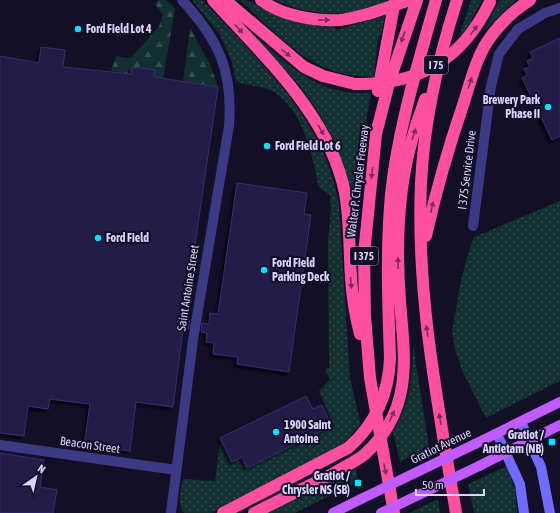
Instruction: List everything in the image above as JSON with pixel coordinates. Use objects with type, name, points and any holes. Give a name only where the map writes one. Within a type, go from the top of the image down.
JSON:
[{"type":"highway","points":[[213,0],[292,88],[312,115],[327,140],[345,192],[349,222],[354,308],[370,378]]},
{"type":"highway","name":"I 75","points":[[225,0],[304,67],[323,76],[355,84],[388,83],[405,79],[430,69],[451,55],[469,37],[480,22],[490,1]]},
{"type":"highway","points":[[261,0],[286,13],[314,20],[342,20],[368,14],[410,0]]},
{"type":"highway","points":[[376,134],[378,88],[395,0]]},
{"type":"highway","name":"Walter P. Chrysler Freeway","points":[[394,513],[370,378],[365,316],[364,268],[376,134],[391,77],[417,0]]},
{"type":"highway","points":[[254,513],[336,472],[364,455],[377,441],[394,412],[404,383],[405,367],[394,302],[388,232],[395,169],[406,108],[436,0]]},
{"type":"highway","points":[[223,513],[348,448],[360,438],[371,424],[386,390],[390,374],[402,195],[412,140],[457,0]]},
{"type":"highway","points":[[422,259],[441,169],[476,65],[487,43],[497,29],[512,14],[530,0]]},
{"type":"highway","points":[[445,39],[431,101],[423,163],[421,184],[422,259],[426,323],[456,513]]},
{"type":"main road","name":"Gratiot Avenue","points":[[338,512],[361,499],[560,402]]},
{"type":"main road","points":[[381,513],[560,425]]},
{"type":"street","name":"Saint Antoine Street","points":[[171,513],[197,317],[230,126],[231,105],[226,69],[210,36],[182,0]]},
{"type":"street","name":"I 375 Service Drive","points":[[473,226],[491,86],[499,54],[518,29],[545,13],[560,8]]},
{"type":"street","points":[[521,422],[542,473],[550,513]]},
{"type":"street","points":[[497,434],[507,452],[520,484],[524,513]]},
{"type":"street","name":"Beacon Street","points":[[0,445],[176,470]]},
{"type":"green space","points":[[158,0],[166,0],[175,8],[163,79],[154,77],[155,70],[132,67],[131,74],[111,71],[116,56],[126,58],[132,57],[159,26],[163,15],[155,4]]},
{"type":"green space","points":[[192,0],[202,0],[267,69],[305,118],[320,145],[331,174],[339,205],[350,378],[361,425],[343,444],[335,450],[211,513],[184,513],[180,505],[180,493],[183,480],[185,479],[215,481],[220,441],[232,462],[241,458],[248,468],[334,426],[319,391],[330,379],[325,370],[329,367],[328,240],[331,210],[330,195],[318,185],[309,146],[291,108],[282,98],[268,89],[236,81],[232,62],[220,35]]},
{"type":"green space","points":[[240,0],[252,2],[270,12],[293,21],[317,25],[334,25],[336,30],[385,16],[381,35],[378,38],[374,77],[343,74],[314,63],[280,38]]},
{"type":"green space","points":[[275,0],[389,0],[363,10],[330,13],[307,11]]},
{"type":"green space","points":[[471,0],[482,0],[468,27],[459,37]]},
{"type":"green space","points":[[500,0],[516,0],[484,31]]},
{"type":"green space","points":[[190,28],[210,64],[218,87],[183,81]]},
{"type":"green space","points":[[257,37],[295,70],[322,85],[353,93],[371,93],[354,193],[351,193],[334,143],[319,113],[299,85],[265,49]]},
{"type":"green space","points":[[560,201],[560,381],[486,418],[462,370],[455,349],[452,331],[461,280],[468,254],[474,237]]},
{"type":"green space","points":[[413,345],[429,447],[400,462],[393,432],[399,422],[407,401],[411,379]]},
{"type":"green space","points":[[507,466],[516,493],[517,513],[474,513],[468,484]]},
{"type":"green space","points":[[356,468],[358,482],[295,513],[266,513]]},
{"type":"green space","points":[[438,499],[440,513],[409,513]]},
{"type":"building","name":"Brewery Park Phase II","points":[[560,38],[560,136],[552,140],[522,78],[527,75],[524,69],[530,67],[527,61],[533,58],[530,52]]},
{"type":"building","name":"Ford Field","points":[[41,47],[65,50],[63,67],[131,74],[132,67],[155,70],[154,77],[218,87],[184,320],[190,321],[188,330],[183,329],[173,407],[136,402],[130,451],[84,445],[90,404],[50,399],[48,409],[28,406],[24,436],[0,433],[0,56],[39,63]]},
{"type":"building","name":"Ford Field Parking Deck","points":[[237,183],[307,193],[304,214],[311,215],[289,372],[237,364],[238,357],[213,354],[214,343],[206,342],[207,333],[201,332],[202,323],[209,324],[210,313],[218,314]]},
{"type":"building","name":"1900 Saint Antoine","points":[[306,396],[313,409],[322,405],[332,426],[247,468],[242,457],[232,462],[220,438]]},
{"type":"building","points":[[0,453],[44,460],[40,487],[57,490],[53,513],[0,513]]},
{"type":"place","name":"Ford Field Lot 4","points":[[78,29]]},
{"type":"place","name":"Brewery Park Phase II","points":[[548,107]]},
{"type":"place","name":"Ford Field Lot 6","points":[[267,146]]},
{"type":"place","name":"Ford Field","points":[[98,238]]},
{"type":"place","name":"Ford Field Parking Deck","points":[[264,270]]},
{"type":"place","name":"1900 Saint Antoine","points":[[276,432]]},
{"type":"place","name":"Gratiot / Antietam (NB)","points":[[552,442]]},
{"type":"place","name":"Gratiot / Chrysler NS (SB)","points":[[358,483]]}]
